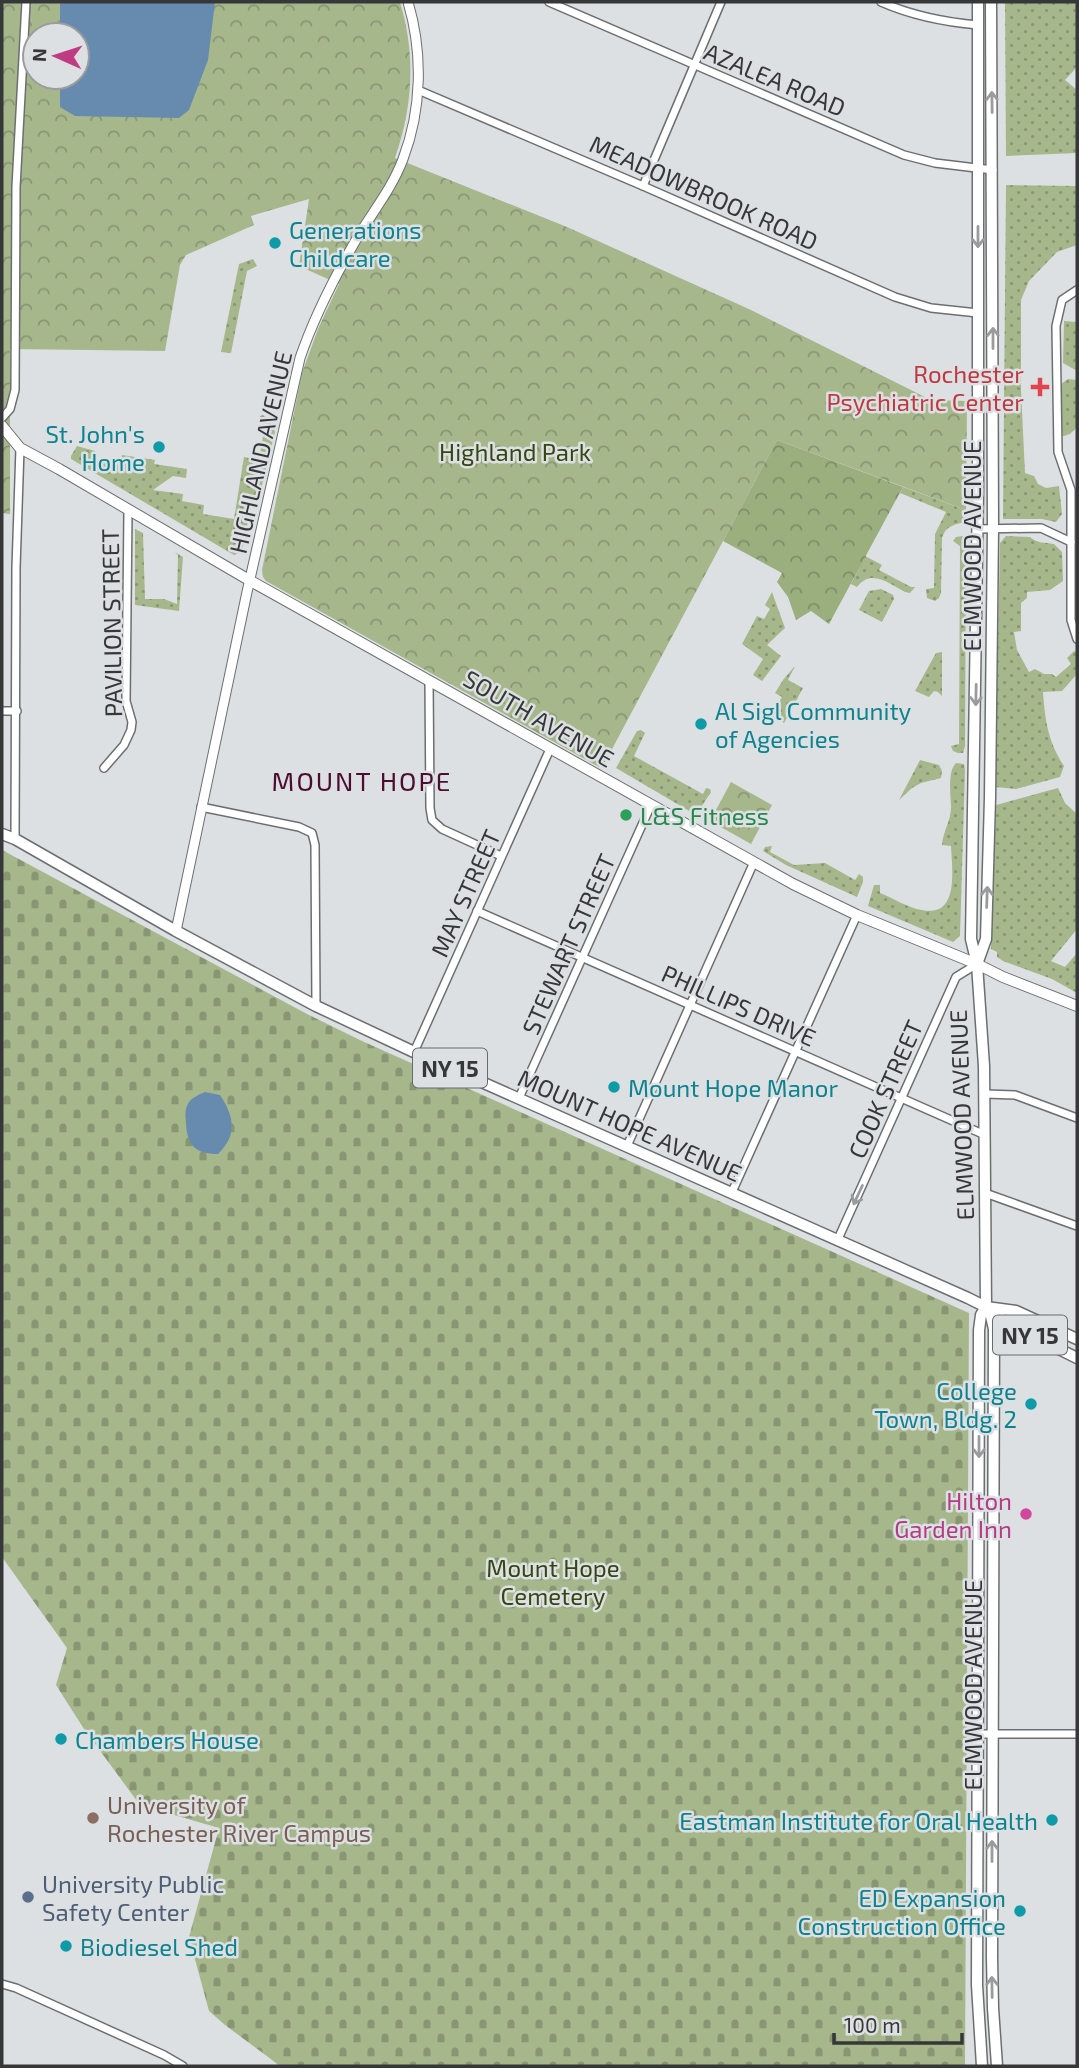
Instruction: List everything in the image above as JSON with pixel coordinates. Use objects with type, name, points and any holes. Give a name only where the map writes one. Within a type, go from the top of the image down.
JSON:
[{"type":"main road","name":"ELMWOOD AVENUE","points":[[978,2],[978,529],[971,939],[977,964],[985,1094],[986,1307],[993,1319],[994,1329],[992,2001],[997,2066]]},
{"type":"main road","name":"ELMWOOD AVENUE","points":[[977,964],[986,939],[990,797],[993,528],[991,2]]},
{"type":"main road","name":"SOUTH AVENUE","points":[[2,426],[20,448],[249,580],[793,884],[857,915],[1077,1006]]},
{"type":"main road","name":"MOUNT HOPE AVENUE","points":[[2,835],[15,839],[176,931],[316,1006],[986,1307],[1011,1325],[1077,1358]]},
{"type":"main road","name":"ELMWOOD AVENUE","points":[[982,2066],[977,1985],[979,1331],[981,1315],[986,1307]]},
{"type":"main road","name":"MOUNT HOPE AVENUE","points":[[986,1307],[1016,1311],[1077,1339]]},
{"type":"street","points":[[2,418],[10,409],[15,390],[16,187],[26,2]]},
{"type":"street","name":"HIGHLAND AVENUE","points":[[176,931],[249,580],[293,385],[306,340],[332,281],[402,161],[412,126],[418,90],[418,56],[408,2]]},
{"type":"street","name":"AZALEA ROAD","points":[[549,2],[904,155],[934,163],[993,170]]},
{"type":"street","points":[[643,186],[721,2]]},
{"type":"street","points":[[881,2],[924,18],[978,25]]},
{"type":"street","name":"MEADOWBROOK ROAD","points":[[418,90],[906,301],[931,308],[978,313]]},
{"type":"street","points":[[1077,290],[1062,300],[1056,326],[1058,452],[1071,489],[1071,620],[1077,639]]},
{"type":"street","points":[[15,839],[16,568],[20,448]]},
{"type":"street","name":"PAVILION STREET","points":[[104,768],[128,737],[132,722],[126,701],[128,510]]},
{"type":"street","points":[[978,529],[1041,528],[1071,542]]},
{"type":"street","points":[[429,680],[432,820],[442,829],[501,856]]},
{"type":"street","points":[[2,711],[17,711]]},
{"type":"street","name":"MAY STREET","points":[[414,1052],[551,749]]},
{"type":"street","name":"STEWART STREET","points":[[519,1098],[651,806]]},
{"type":"street","points":[[201,807],[299,827],[312,833],[315,845],[316,1006]]},
{"type":"street","points":[[627,1146],[754,862]]},
{"type":"street","name":"PHILLIPS DRIVE","points":[[477,911],[985,1135]]},
{"type":"street","points":[[732,1192],[857,915]]},
{"type":"street","name":"COOK STREET","points":[[838,1239],[956,977],[977,964]]},
{"type":"street","points":[[985,1094],[1016,1095],[1077,1118]]},
{"type":"street","points":[[985,1193],[1077,1226]]},
{"type":"street","points":[[978,1734],[1077,1734]]},
{"type":"street","points":[[2,1983],[183,2066]]},
{"type":"green space","name":"Highland Park","points":[[2,2],[400,2],[408,41],[410,80],[406,119],[395,158],[567,227],[751,310],[931,400],[967,401],[966,510],[777,440],[603,766],[599,767],[263,577],[262,570],[302,373],[318,329],[339,284],[299,266],[309,199],[251,216],[254,225],[186,255],[180,265],[165,351],[10,349],[10,514],[2,513]]},
{"type":"green space","points":[[1005,2],[1077,2],[1077,67],[1065,80],[1077,90],[1077,153],[1006,156]]},
{"type":"green space","points":[[1006,185],[1077,186],[1077,245],[1057,252],[1029,281],[1021,300],[1025,473],[1034,476],[1038,484],[1046,488],[1059,486],[1062,514],[1056,522],[1042,519],[1003,519]]},
{"type":"green space","points":[[253,259],[257,266],[247,271],[231,353],[221,352],[239,264]]},
{"type":"green space","points":[[1064,321],[1077,322],[1077,371],[1063,363]]},
{"type":"green space","points":[[1068,379],[1077,380],[1077,427],[1070,434],[1061,437],[1061,384]]},
{"type":"green space","points":[[263,415],[271,421],[275,432],[258,501],[252,501],[242,552],[234,555],[71,459],[77,446],[95,451],[94,459],[120,465],[122,455],[187,469],[186,478],[173,476],[153,490],[183,494],[182,501],[204,505],[203,514],[234,519],[244,457],[259,460],[265,424],[259,422],[260,416]]},
{"type":"green space","points":[[777,440],[903,487],[829,624],[811,611],[796,620],[788,597],[777,582],[782,573],[723,541]]},
{"type":"green space","points":[[903,487],[966,510],[965,522],[951,527],[942,538],[941,593],[935,601],[927,598],[926,589],[934,588],[935,534],[946,512],[900,493]]},
{"type":"green space","points":[[135,529],[143,533],[145,599],[164,599],[177,604],[178,555],[175,552],[183,557],[179,611],[135,605]]},
{"type":"green space","points":[[963,536],[966,541],[965,746],[963,753],[958,753],[953,751],[951,746],[959,744],[960,546],[953,541],[956,537]]},
{"type":"green space","points":[[1006,536],[1030,537],[1038,542],[1054,544],[1062,552],[1063,581],[1050,590],[1027,592],[1027,598],[1021,603],[1021,631],[1014,632],[1017,650],[1029,672],[1035,669],[1056,677],[1071,664],[1067,658],[1074,651],[1077,652],[1077,674],[1062,691],[1043,692],[1048,730],[1064,766],[1060,777],[1016,789],[995,787],[1000,543]]},
{"type":"green space","points":[[865,556],[882,565],[879,570],[915,587],[910,593],[905,592],[875,578],[863,581],[857,587],[851,584]]},
{"type":"green space","points":[[881,589],[893,595],[894,599],[882,622],[859,610],[869,591]]},
{"type":"green space","points":[[772,592],[785,628],[767,645],[781,656],[762,681],[753,675],[763,659],[742,644],[757,616],[764,619],[770,609],[765,605]]},
{"type":"green space","points":[[942,652],[942,696],[934,691],[929,697],[915,691],[936,653]]},
{"type":"green space","points":[[795,666],[788,680],[803,688],[784,723],[771,717],[782,697],[775,693]]},
{"type":"green space","points":[[637,731],[645,733],[634,756],[703,794],[706,788],[710,789],[711,792],[696,815],[616,768]]},
{"type":"green space","points":[[920,760],[939,765],[941,778],[921,783],[899,800]]},
{"type":"green space","points":[[956,763],[964,764],[965,770],[960,936],[953,942],[868,906],[874,885],[880,885],[880,893],[922,910],[943,907],[948,899],[952,878],[951,846],[942,845],[951,812],[950,777]]},
{"type":"green space","points":[[731,782],[772,805],[751,844],[710,821]]},
{"type":"green space","points":[[1058,788],[1065,803],[1077,814],[1077,929],[1051,961],[1065,967],[1077,953],[1077,993],[1052,979],[1003,961],[997,957],[997,952],[991,949],[996,805]]},
{"type":"green space","points":[[772,846],[770,852],[794,865],[825,863],[855,880],[859,874],[863,877],[863,882],[857,897],[786,865],[763,851],[765,847]]},
{"type":"green space","name":"Mount Hope Cemetery","points":[[2,850],[362,1041],[969,1313],[965,2066],[280,2066],[209,2011],[189,1937],[219,1828],[150,1808],[137,1801],[84,1729],[56,1685],[67,1648],[2,1557]]},
{"type":"water","points":[[60,2],[215,2],[208,60],[189,110],[179,118],[75,116],[60,107],[60,91],[91,91],[91,21],[60,21]]},
{"type":"water","points":[[205,1092],[220,1095],[231,1118],[229,1140],[218,1154],[198,1150],[188,1138],[188,1103]]},
{"type":"place","name":"Generations Childcare","points":[[275,243]]},
{"type":"place","name":"Rochester Psychiatric Center","points":[[1040,387]]},
{"type":"place","name":"St. John's Home","points":[[159,447]]},
{"type":"place","name":"Al Sigl Community of Agencies","points":[[701,724]]},
{"type":"place","name":"L&S Fitness","points":[[626,815]]},
{"type":"place","name":"Mount Hope Manor","points":[[614,1087]]},
{"type":"place","name":"College Town, Bldg. 2","points":[[1031,1404]]},
{"type":"place","name":"Hilton Garden Inn","points":[[1026,1514]]},
{"type":"place","name":"Chambers House","points":[[61,1739]]},
{"type":"place","name":"University of Rochester River Campus","points":[[93,1818]]},
{"type":"place","name":"Eastman Institute for Oral Health","points":[[1052,1820]]},
{"type":"place","name":"University Public Safety Center","points":[[28,1897]]},
{"type":"place","name":"ED Expansion Construction Office","points":[[1020,1911]]},
{"type":"place","name":"Biodiesel Shed","points":[[66,1946]]},
{"type":"district","name":"MOUNT HOPE","points":[[362,780]]}]
